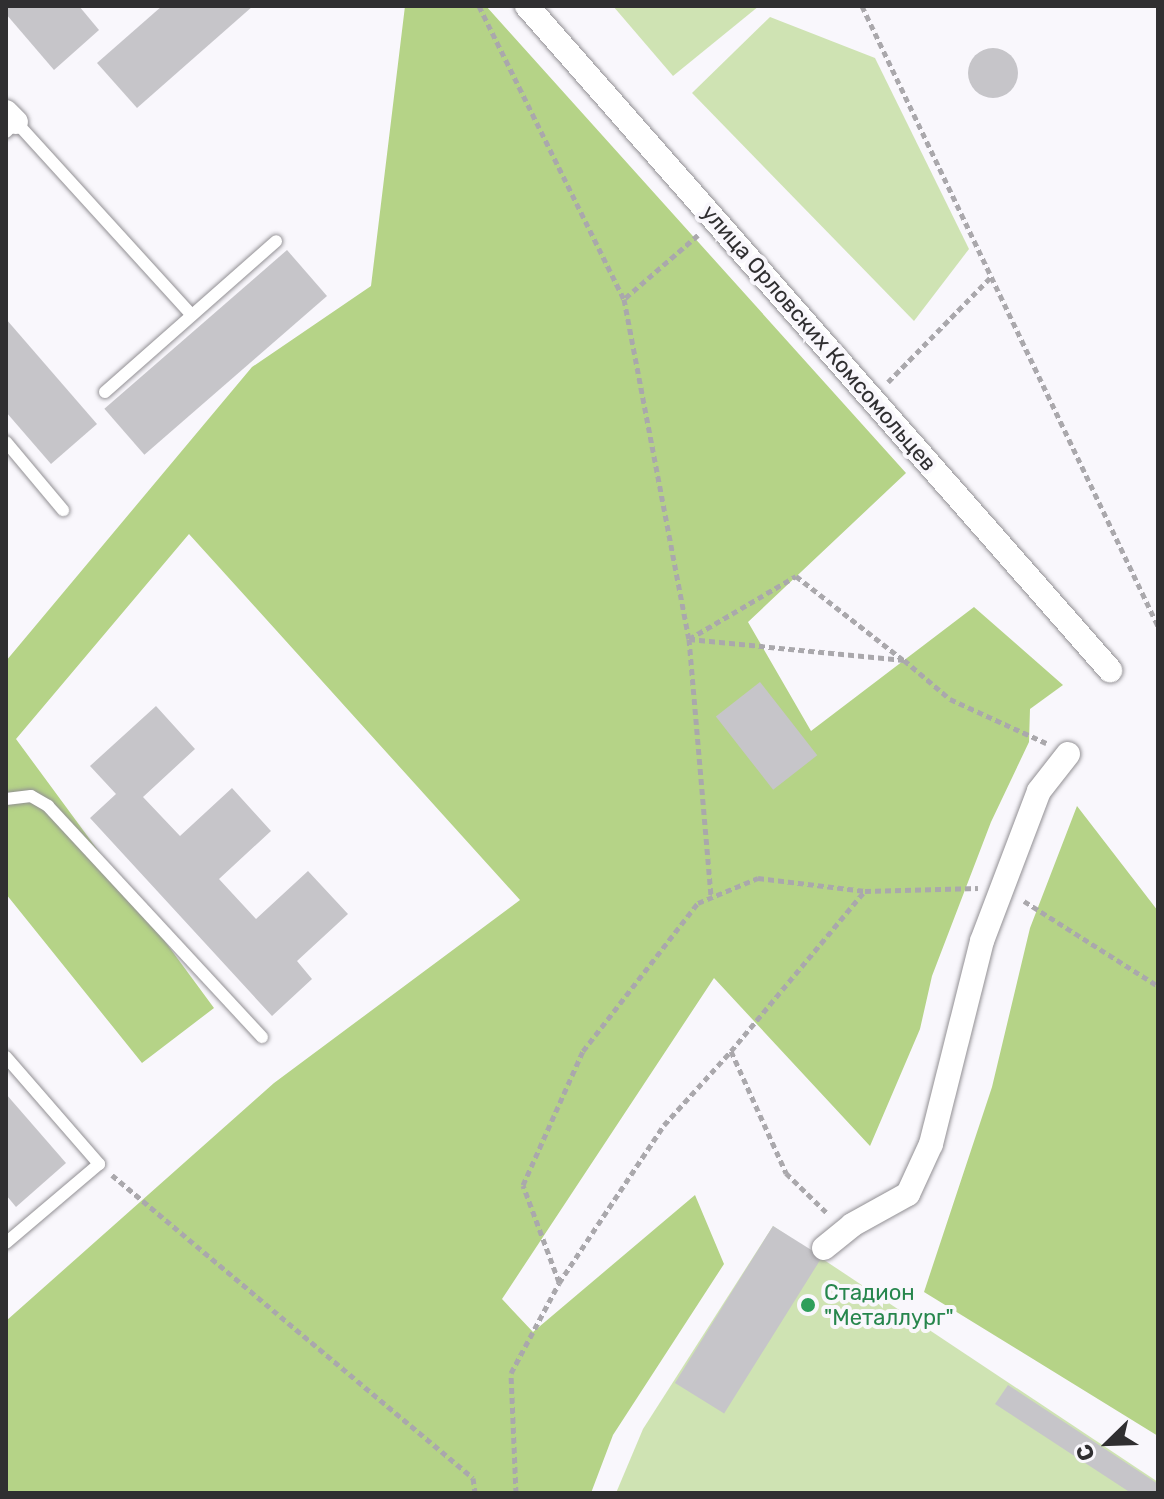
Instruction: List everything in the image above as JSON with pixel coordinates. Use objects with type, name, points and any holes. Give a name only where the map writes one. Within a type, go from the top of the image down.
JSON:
[{"type":"street","name":"улица Орловских Комсомольцев","points":[[527,6],[1110,670]]},
{"type":"street","points":[[824,1248],[845,1231],[908,1194],[931,1144],[952,1046],[1002,887],[1039,791],[1068,754]]},
{"type":"lane","points":[[9,122],[191,314]]},
{"type":"lane","points":[[105,392],[276,241]]},
{"type":"lane","points":[[6,442],[63,510]]},
{"type":"lane","points":[[6,799],[31,796],[48,806],[262,1037]]},
{"type":"lane","points":[[6,1057],[99,1164],[6,1243]]},
{"type":"path","points":[[479,6],[624,299],[689,639],[711,897]]},
{"type":"path","points":[[862,6],[1158,626]]},
{"type":"path","points":[[624,299],[716,220]]},
{"type":"path","points":[[871,398],[991,277]]},
{"type":"path","points":[[689,639],[796,576],[950,699],[1068,754]]},
{"type":"path","points":[[689,639],[904,660]]},
{"type":"path","points":[[559,1283],[523,1185],[583,1051],[698,903],[758,878],[865,891],[1002,887],[1158,986]]},
{"type":"path","points":[[516,1493],[511,1373],[559,1283],[664,1125],[731,1051],[865,891]]},
{"type":"path","points":[[731,1051],[786,1173],[845,1231]]},
{"type":"path","points":[[99,1164],[473,1478],[475,1493]]},
{"type":"green space","points":[[405,6],[486,6],[906,473],[748,622],[811,731],[974,607],[1063,685],[1030,709],[1029,742],[991,822],[932,976],[920,1029],[870,1146],[714,978],[502,1299],[533,1332],[695,1195],[724,1264],[613,1435],[591,1493],[6,1493],[6,1321],[274,1083],[520,900],[189,534],[16,739],[214,1008],[142,1063],[6,894],[6,661],[252,367],[371,286]]},
{"type":"green space","points":[[613,6],[759,6],[673,76]]},
{"type":"green space","points":[[770,17],[875,58],[969,249],[914,321],[692,93]]},
{"type":"green space","points":[[1077,806],[1158,911],[1158,1436],[924,1292],[992,1087],[1030,928]]},
{"type":"green space","name":"Стадион \"Металлург\"","points":[[773,1226],[1158,1482],[1158,1493],[616,1493],[643,1429]]},
{"type":"building","points":[[6,6],[79,6],[99,30],[54,70],[6,14]]},
{"type":"building","points":[[162,6],[253,6],[137,108],[97,63]]},
{"type":"building","points":[[993,48],[1010,56],[1018,73],[1010,90],[993,98],[976,90],[968,73],[976,56]]},
{"type":"building","points":[[287,250],[327,296],[144,455],[104,409]]},
{"type":"building","points":[[6,319],[97,424],[51,464],[6,412]]},
{"type":"building","points":[[760,682],[817,755],[773,790],[716,716]]},
{"type":"building","points":[[156,706],[195,749],[143,797],[180,836],[232,788],[271,831],[219,879],[256,919],[308,871],[348,914],[297,961],[312,979],[272,1016],[90,818],[116,794],[90,766]]},
{"type":"building","points":[[6,1094],[66,1163],[16,1207],[6,1195]]},
{"type":"building","points":[[773,1226],[822,1257],[724,1414],[675,1383]]},
{"type":"building","points":[[1008,1385],[1158,1484],[1158,1493],[1131,1493],[995,1404]]},
{"type":"place","name":"Стадион \"Металлург\"","points":[[808,1305]]}]
